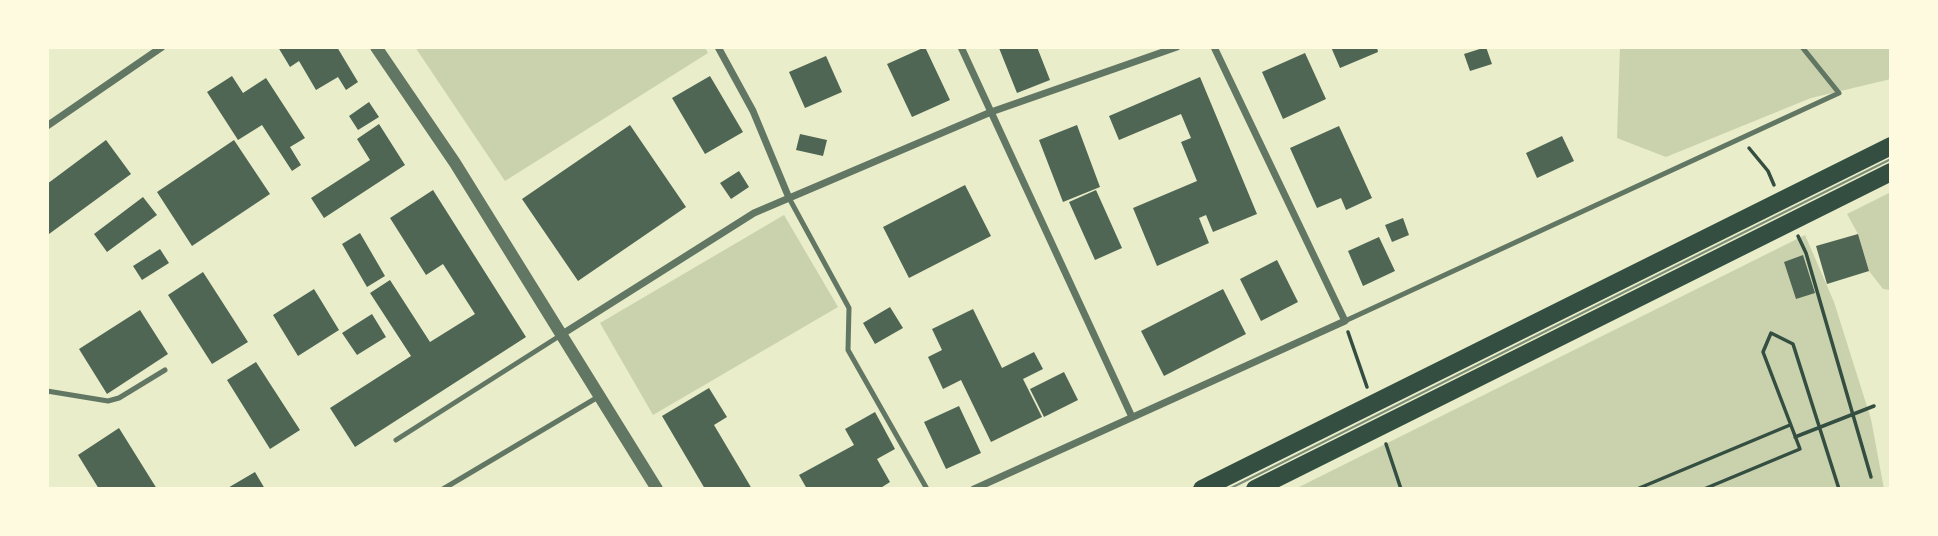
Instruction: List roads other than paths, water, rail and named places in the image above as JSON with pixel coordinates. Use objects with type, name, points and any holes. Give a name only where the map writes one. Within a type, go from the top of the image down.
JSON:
[{"type":"main road","points":[[1202,489],[1891,146]]},
{"type":"main road","points":[[1255,489],[1891,172]]},
{"type":"street","points":[[47,126],[162,47]]},
{"type":"street","points":[[376,47],[455,163],[564,333],[657,489]]},
{"type":"street","points":[[718,47],[753,111],[789,198]]},
{"type":"street","points":[[961,47],[1132,417]]},
{"type":"street","points":[[564,333],[754,213],[991,113],[1177,47]]},
{"type":"street","points":[[974,489],[1345,321],[1214,47]]},
{"type":"lane","points":[[1345,321],[1839,93],[1802,47]]},
{"type":"lane","points":[[789,198],[849,308],[848,350],[927,489]]},
{"type":"lane","points":[[396,440],[564,333]]},
{"type":"lane","points":[[47,391],[108,401],[119,398],[165,370]]},
{"type":"lane","points":[[443,489],[601,396]]},
{"type":"tram line","points":[[1229,489],[1891,159]]}]
